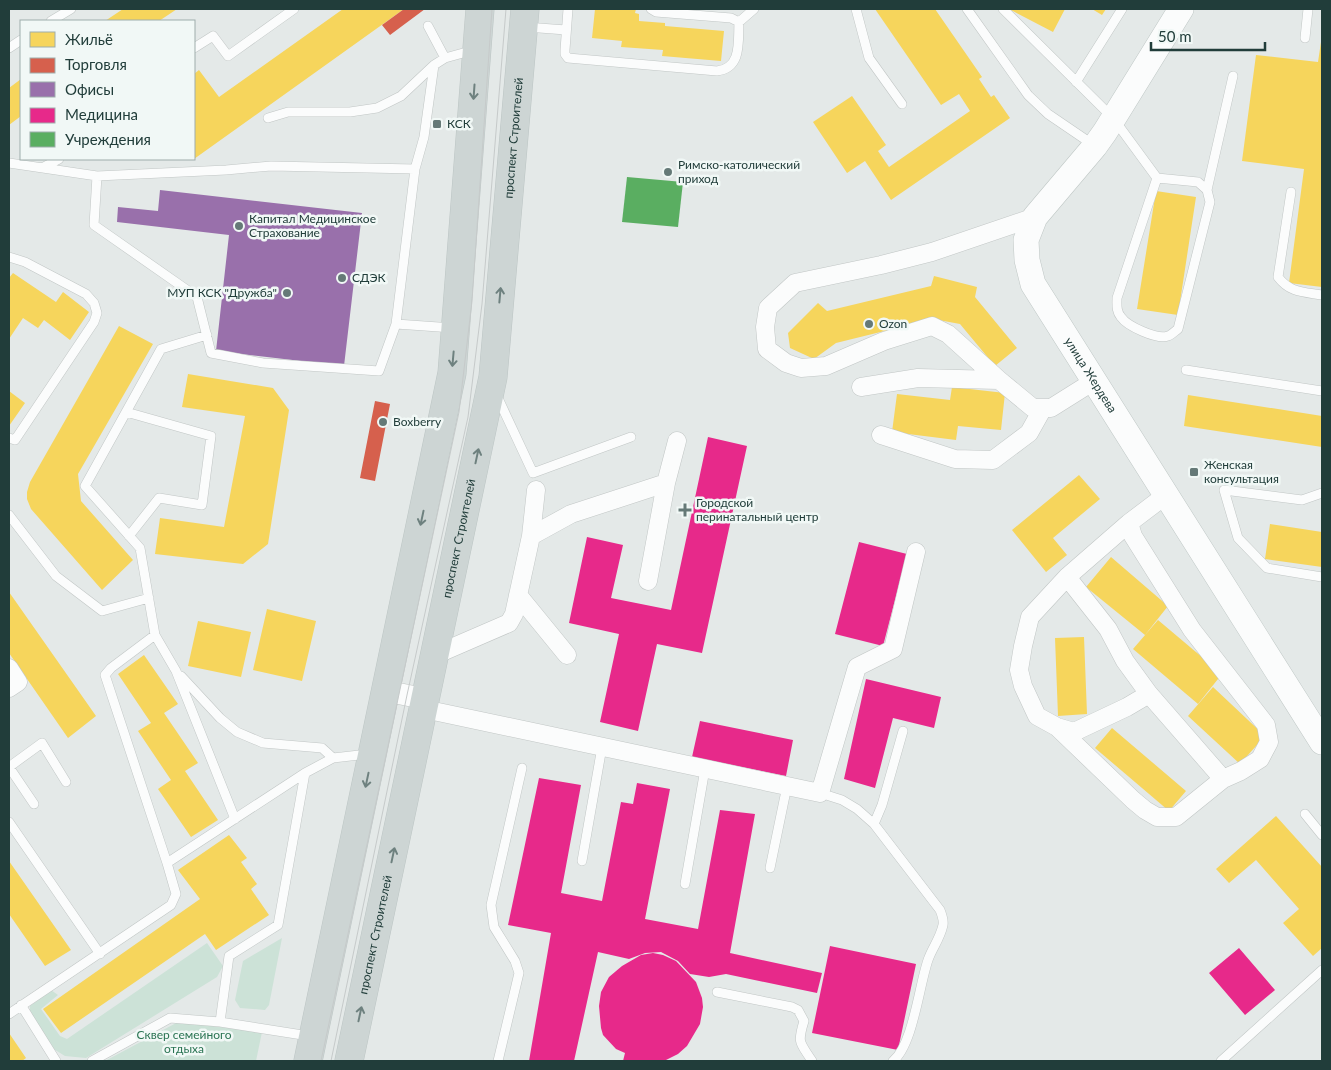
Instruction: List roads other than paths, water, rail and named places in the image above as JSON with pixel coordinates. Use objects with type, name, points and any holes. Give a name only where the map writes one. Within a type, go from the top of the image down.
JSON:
[{"type":"main road","points":[[311,1049],[452,373],[480,9]]},
{"type":"main road","name":"улица Жердева","points":[[1181,9],[1095,146],[1035,217],[1026,240],[1027,260],[1032,284],[1322,742]]},
{"type":"main road","name":"проспект Строителей","points":[[349,1061],[492,384],[524,18]]},
{"type":"street","points":[[1035,217],[932,252],[795,283],[768,308],[765,327],[767,350],[786,363],[801,368],[826,366],[884,341],[932,326],[948,334],[1033,408],[1051,408],[1094,381]]},
{"type":"street","points":[[862,387],[918,378],[999,380]]},
{"type":"street","points":[[881,435],[955,458],[994,460],[1029,433],[1043,408]]},
{"type":"street","points":[[648,581],[666,483],[677,441]]},
{"type":"street","points":[[531,536],[572,514],[666,483]]},
{"type":"street","points":[[435,655],[508,623],[514,614],[531,536],[536,490]]},
{"type":"street","points":[[1150,694],[1074,732],[1057,727],[1037,716],[1023,686],[1019,670],[1030,617],[1067,577],[1129,523],[1166,495]]},
{"type":"street","points":[[1057,727],[1133,800],[1157,817],[1176,817],[1223,779],[1241,771],[1260,759],[1269,742],[1266,725],[1192,630],[1132,536],[1129,523]]},
{"type":"street","points":[[386,691],[425,704],[602,747],[820,793],[857,667],[893,649],[916,552]]},
{"type":"street","points":[[1067,577],[1108,629],[1125,661],[1150,694],[1223,779]]},
{"type":"street","points":[[518,595],[567,655]]},
{"type":"street","points":[[9,668],[18,682],[9,688]]},
{"type":"lane","points":[[53,20],[71,9]]},
{"type":"lane","points":[[195,47],[213,36],[228,56],[294,9]]},
{"type":"lane","points":[[568,9],[565,54],[572,59],[717,71],[726,70],[733,64],[736,56],[739,22],[754,9]]},
{"type":"lane","points":[[651,9],[656,12],[731,18],[739,22]]},
{"type":"lane","points":[[856,9],[869,58],[902,104]]},
{"type":"lane","points":[[966,9],[1028,95],[1048,114],[1095,146]]},
{"type":"lane","points":[[1003,9],[1113,118],[1157,178],[1198,182],[1207,190]]},
{"type":"lane","points":[[1076,82],[1122,9]]},
{"type":"lane","points":[[1305,38],[1308,9]]},
{"type":"lane","points":[[524,18],[566,30]]},
{"type":"lane","points":[[428,26],[445,58]]},
{"type":"lane","points":[[9,48],[20,41]]},
{"type":"lane","points":[[268,118],[288,112],[350,112],[377,108],[401,96],[434,65],[445,58],[477,50]]},
{"type":"lane","points":[[97,176],[94,225],[197,296],[211,352],[263,363],[379,371],[396,324],[415,169],[424,137],[434,65]]},
{"type":"lane","points":[[1157,178],[1116,308],[1128,324],[1157,337],[1168,336],[1178,329],[1210,202],[1207,190],[1233,76]]},
{"type":"lane","points":[[42,168],[57,160]]},
{"type":"lane","points":[[9,163],[97,176],[271,166],[415,169]]},
{"type":"lane","points":[[1290,192],[1278,277],[1284,286],[1296,291],[1322,295]]},
{"type":"lane","points":[[9,257],[25,262],[86,294],[94,303],[97,313],[94,322],[15,440],[9,438]]},
{"type":"lane","points":[[396,324],[456,328]]},
{"type":"lane","points":[[207,335],[161,349],[85,486],[140,548],[155,634],[176,671],[235,819]]},
{"type":"lane","points":[[1186,370],[1322,389]]},
{"type":"lane","points":[[492,384],[533,473],[630,437]]},
{"type":"lane","points":[[126,412],[211,436],[202,505],[158,498],[129,536]]},
{"type":"lane","points":[[1322,493],[1302,500],[1224,490],[1238,538],[1267,568],[1322,577]]},
{"type":"lane","points":[[9,515],[56,576],[102,611],[149,598]]},
{"type":"lane","points":[[9,1014],[171,906],[176,894],[105,675],[111,668],[155,634]]},
{"type":"lane","points":[[176,671],[220,718],[237,732],[263,743],[322,748],[333,758]]},
{"type":"lane","points":[[874,824],[882,805],[903,731]]},
{"type":"lane","points":[[34,804],[9,767],[42,743],[66,782]]},
{"type":"lane","points":[[582,861],[602,747]]},
{"type":"lane","points":[[167,863],[305,773],[333,758],[373,754]]},
{"type":"lane","points":[[498,1061],[519,973],[515,961],[494,927],[491,905],[522,768]]},
{"type":"lane","points":[[685,884],[706,769]]},
{"type":"lane","points":[[220,1022],[229,956],[278,926],[305,773]]},
{"type":"lane","points":[[770,868],[787,786]]},
{"type":"lane","points":[[820,793],[842,800],[874,824],[940,910],[944,923],[938,942],[928,958],[906,1041],[897,1058],[892,1061]]},
{"type":"lane","points":[[1305,814],[1322,835]]},
{"type":"lane","points":[[9,822],[100,954]]},
{"type":"lane","points":[[1221,1061],[1322,970]]},
{"type":"lane","points":[[718,992],[792,1006],[798,1010],[804,1021],[799,1037],[801,1046],[812,1061]]},
{"type":"lane","points":[[21,1005],[56,1061]]},
{"type":"lane","points":[[92,1061],[170,1018],[220,1022],[311,1049]]},
{"type":"tram line","points":[[321,1061],[459,412],[472,301],[492,9]]},
{"type":"tram line","points":[[331,1061],[407,695],[468,417],[482,304],[506,9]]},
{"type":"place","name":"КСК","points":[[437,124]]},
{"type":"place","name":"Римско-католический приход","points":[[668,172]]},
{"type":"place","name":"Капитал Медицинское Страхование","points":[[239,226]]},
{"type":"place","name":"СДЭК","points":[[342,278]]},
{"type":"place","name":"МУП КСК \"Дружба\"","points":[[287,293]]},
{"type":"place","name":"Ozon","points":[[869,324]]},
{"type":"place","name":"Boxberry","points":[[383,422]]},
{"type":"place","name":"Женская консультация","points":[[1194,472]]},
{"type":"place","name":"Городской перинатальный центр","points":[[685,510]]},
{"type":"park label","name":"Сквер семейного отдыха","points":[[184,1042]]}]
